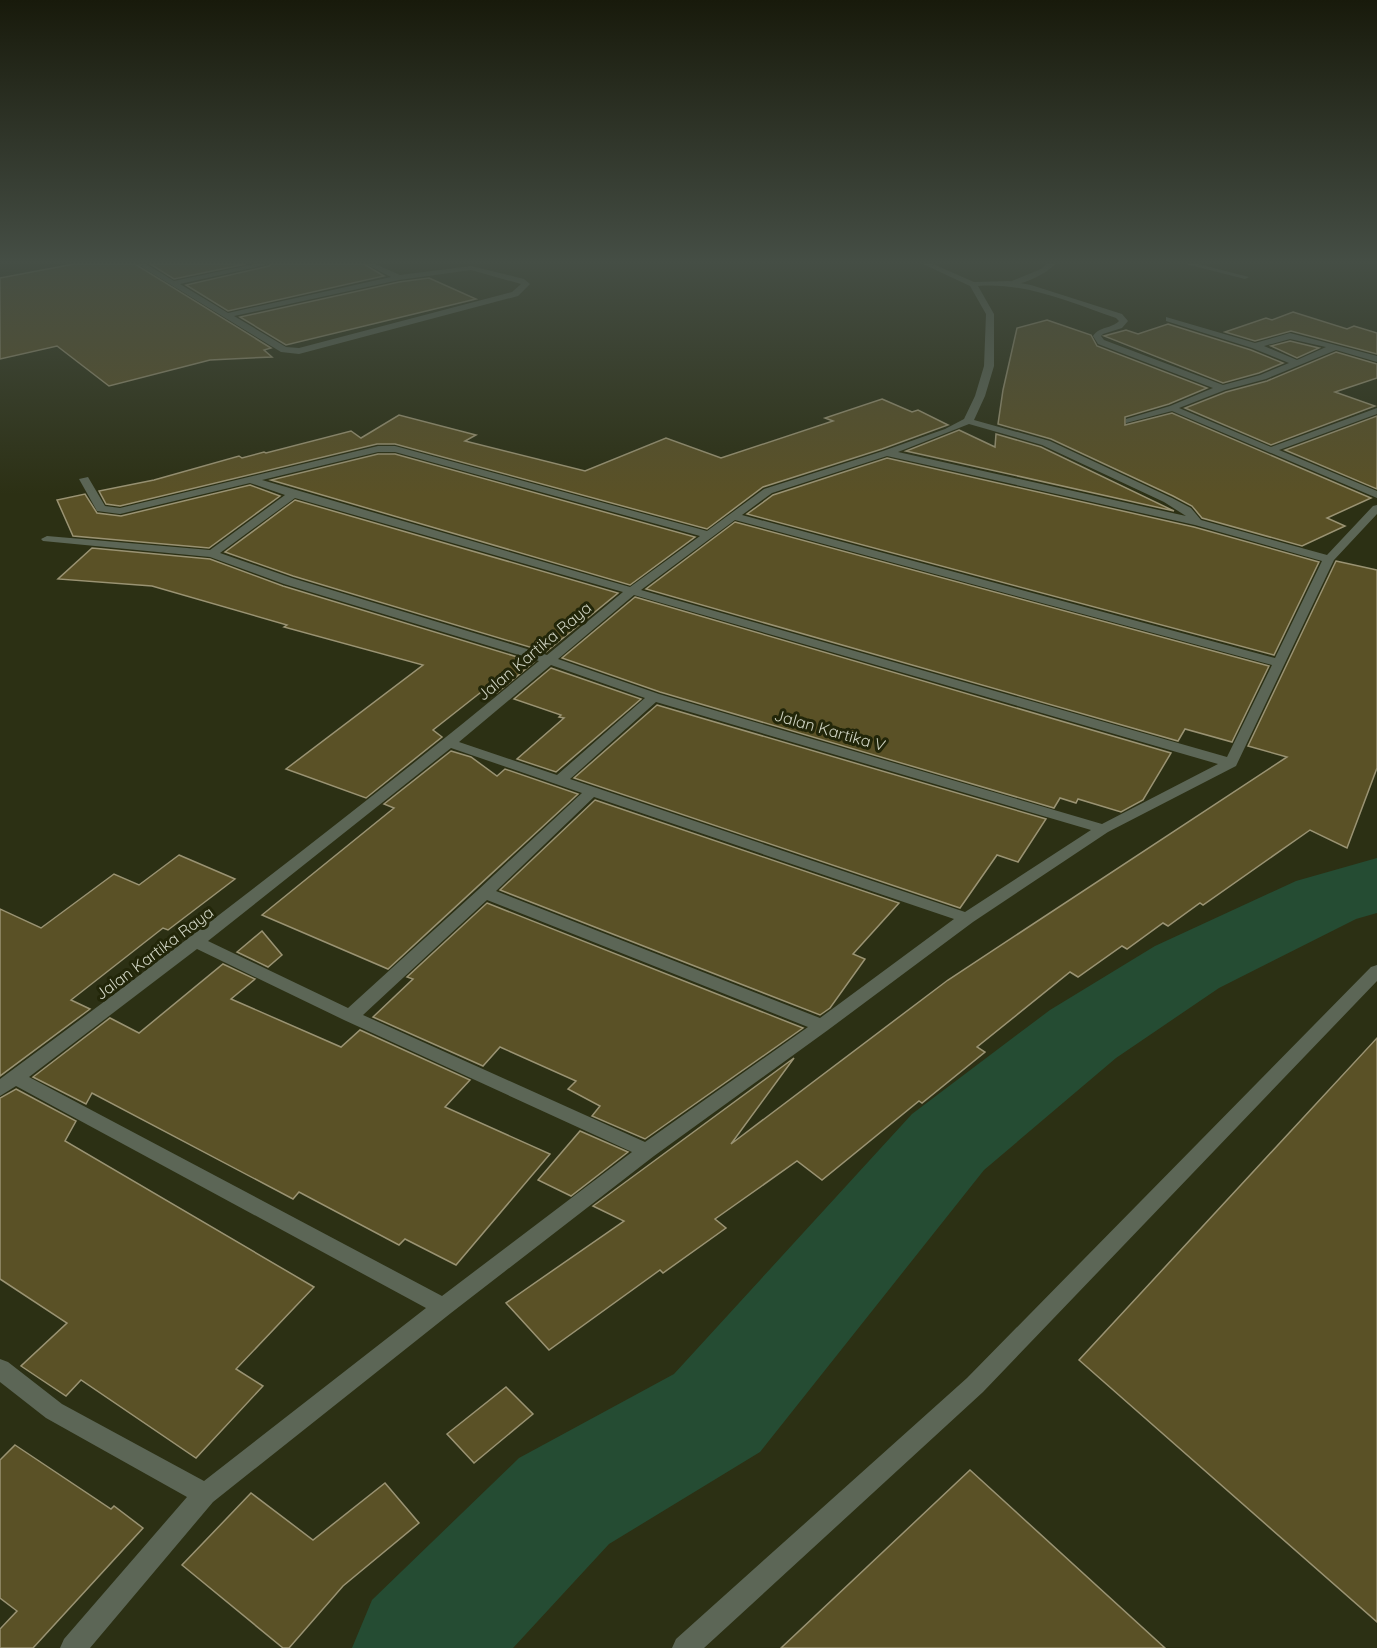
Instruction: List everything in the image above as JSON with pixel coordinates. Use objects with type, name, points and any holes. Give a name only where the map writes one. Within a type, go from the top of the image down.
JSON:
[{"type":"street","points":[[270,341],[284,350],[299,351],[337,341]]},
{"type":"street","points":[[989,341],[989,366],[980,396],[968,420],[1046,443],[1168,500],[1187,510],[1197,522]]},
{"type":"street","points":[[1100,341],[1222,388]]},
{"type":"street","points":[[1238,341],[1298,363]]},
{"type":"street","points":[[1255,346],[1273,341]]},
{"type":"street","points":[[1310,341],[1377,359]]},
{"type":"street","points":[[1129,422],[1173,408],[1222,388],[1263,376],[1335,347]]},
{"type":"street","points":[[1175,370],[1195,399]]},
{"type":"street","points":[[1173,408],[1377,495]]},
{"type":"street","points":[[1271,450],[1377,411]]},
{"type":"street","name":"Jalan Kartika Raya","points":[[8,1083],[196,942],[449,743],[633,590],[706,534],[735,517],[768,491],[887,453],[948,431],[968,420]]},
{"type":"street","points":[[84,479],[101,509],[120,511],[378,449],[395,449],[706,534]]},
{"type":"street","points":[[887,453],[1197,522],[1329,559]]},
{"type":"street","points":[[248,479],[293,494],[1231,763]]},
{"type":"street","points":[[212,554],[293,494]]},
{"type":"street","points":[[73,1648],[204,1494],[647,1151],[822,1026],[967,918],[1103,829],[1231,763],[1329,559],[1377,508]]},
{"type":"street","points":[[735,517],[1279,663]]},
{"type":"street","name":"Jalan Kartika V","points":[[47,539],[212,554],[288,581],[549,660],[654,697],[1103,829]]},
{"type":"street","points":[[560,780],[654,697]]},
{"type":"street","points":[[449,743],[967,918]]},
{"type":"street","points":[[350,1016],[485,893],[592,791]]},
{"type":"street","points":[[485,893],[822,1026]]},
{"type":"street","points":[[196,942],[350,1016],[647,1151]]},
{"type":"street","points":[[685,1648],[975,1385],[1377,970]]},
{"type":"street","points":[[8,1083],[443,1307]]},
{"type":"street","points":[[0,1369],[54,1411],[204,1494]]},
{"type":"building","points":[[0,341],[260,341],[271,348],[264,350],[272,357],[210,360],[109,386],[57,346],[0,359]]},
{"type":"building","points":[[279,341],[303,341],[286,345]]},
{"type":"building","points":[[1014,341],[1094,341],[1097,346],[1207,388],[1169,404],[1125,417],[1125,425],[1172,413],[1371,498],[1327,518],[1345,526],[1302,546],[1202,518],[1192,506],[1173,496],[1051,439],[998,424]]},
{"type":"building","points":[[1116,341],[1222,341],[1283,363],[1259,373],[1223,383]]},
{"type":"building","points":[[1290,341],[1319,348],[1297,358],[1271,346]]},
{"type":"building","points":[[1328,341],[1377,341],[1377,354]]},
{"type":"building","points":[[1336,352],[1377,364],[1377,378],[1335,392],[1375,406],[1271,445],[1185,408],[1226,392],[1267,381]]},
{"type":"building","points":[[882,399],[912,412],[918,410],[948,425],[763,487],[707,529],[395,444],[377,444],[120,506],[106,504],[99,491],[154,480],[239,456],[242,458],[266,453],[351,431],[361,438],[399,415],[476,435],[465,441],[585,471],[666,438],[721,458],[833,421],[825,418]]},
{"type":"building","points":[[1377,416],[1377,489],[1285,450]]},
{"type":"building","points":[[959,430],[995,447],[996,434],[1041,447],[1174,511],[906,451]]},
{"type":"building","points":[[378,454],[395,454],[695,537],[630,585],[271,480]]},
{"type":"building","points":[[887,458],[1194,527],[1319,562],[1274,655],[747,514],[773,495]]},
{"type":"building","points":[[250,485],[280,496],[209,548],[73,536],[57,500],[85,494],[97,513],[121,516]]},
{"type":"building","points":[[295,500],[618,593],[546,652],[293,576],[225,552]]},
{"type":"building","points":[[735,522],[1269,666],[1232,742],[1185,729],[1178,741],[646,589]]},
{"type":"building","points":[[92,548],[210,559],[283,586],[534,662],[497,693],[485,689],[433,730],[442,737],[366,798],[286,769],[423,665],[284,627],[287,625],[152,586],[58,579]]},
{"type":"building","points":[[1336,561],[1377,570],[1377,768],[1347,848],[1310,830],[1203,905],[1200,903],[1168,926],[1163,923],[1127,949],[1122,946],[1078,977],[1070,972],[977,1047],[985,1052],[922,1103],[919,1101],[822,1180],[797,1161],[715,1219],[726,1228],[663,1273],[660,1270],[549,1350],[506,1303],[624,1221],[593,1206],[794,1058],[731,1144],[948,980],[1287,757],[1248,746]]},
{"type":"building","points":[[635,597],[1171,753],[1143,800],[1121,812],[1078,799],[1076,803],[1060,798],[1054,808],[660,692],[562,658]]},
{"type":"building","points":[[551,668],[641,699],[556,772],[517,759],[564,718],[514,699]]},
{"type":"building","points":[[657,705],[1046,819],[1018,862],[997,855],[960,908],[574,778]]},
{"type":"building","points":[[451,751],[471,757],[497,776],[505,769],[578,794],[388,969],[262,915],[394,808],[384,804]]},
{"type":"building","points":[[595,800],[899,903],[853,954],[865,959],[830,1008],[820,1015],[500,890]]},
{"type":"building","points":[[179,855],[235,879],[168,930],[163,928],[71,1000],[90,1009],[0,1076],[0,909],[41,928],[114,874],[139,885]]},
{"type":"building","points":[[487,903],[803,1028],[645,1139],[592,1116],[600,1106],[568,1089],[576,1081],[500,1047],[483,1066],[373,1017],[413,979],[407,977]]},
{"type":"building","points":[[262,931],[282,955],[268,967],[237,952]]},
{"type":"building","points":[[223,964],[255,979],[231,999],[341,1047],[360,1030],[470,1080],[445,1107],[550,1154],[456,1265],[405,1239],[399,1245],[299,1192],[293,1199],[92,1093],[86,1104],[33,1077],[110,1018],[139,1033]]},
{"type":"building","points":[[1377,1038],[1377,1622],[1079,1360]]},
{"type":"building","points":[[16,1089],[76,1121],[65,1141],[314,1287],[236,1369],[263,1386],[196,1458],[81,1380],[66,1396],[21,1366],[67,1323],[0,1279],[0,1098]]},
{"type":"building","points":[[580,1131],[628,1152],[571,1196],[538,1180]]},
{"type":"building","points":[[506,1387],[533,1414],[474,1463],[447,1434]]},
{"type":"building","points":[[15,1445],[111,1509],[114,1506],[143,1528],[33,1648],[0,1648],[0,1629],[17,1611],[0,1598],[0,1460]]},
{"type":"building","points":[[970,1470],[1165,1648],[781,1648]]},
{"type":"building","points":[[385,1483],[419,1523],[343,1586],[289,1648],[283,1648],[182,1565],[251,1493],[313,1540]]},
{"type":"waterway","points":[[420,1648],[564,1501],[717,1413],[948,1142],[1083,1034],[1187,967],[1326,900],[1377,885]]}]
